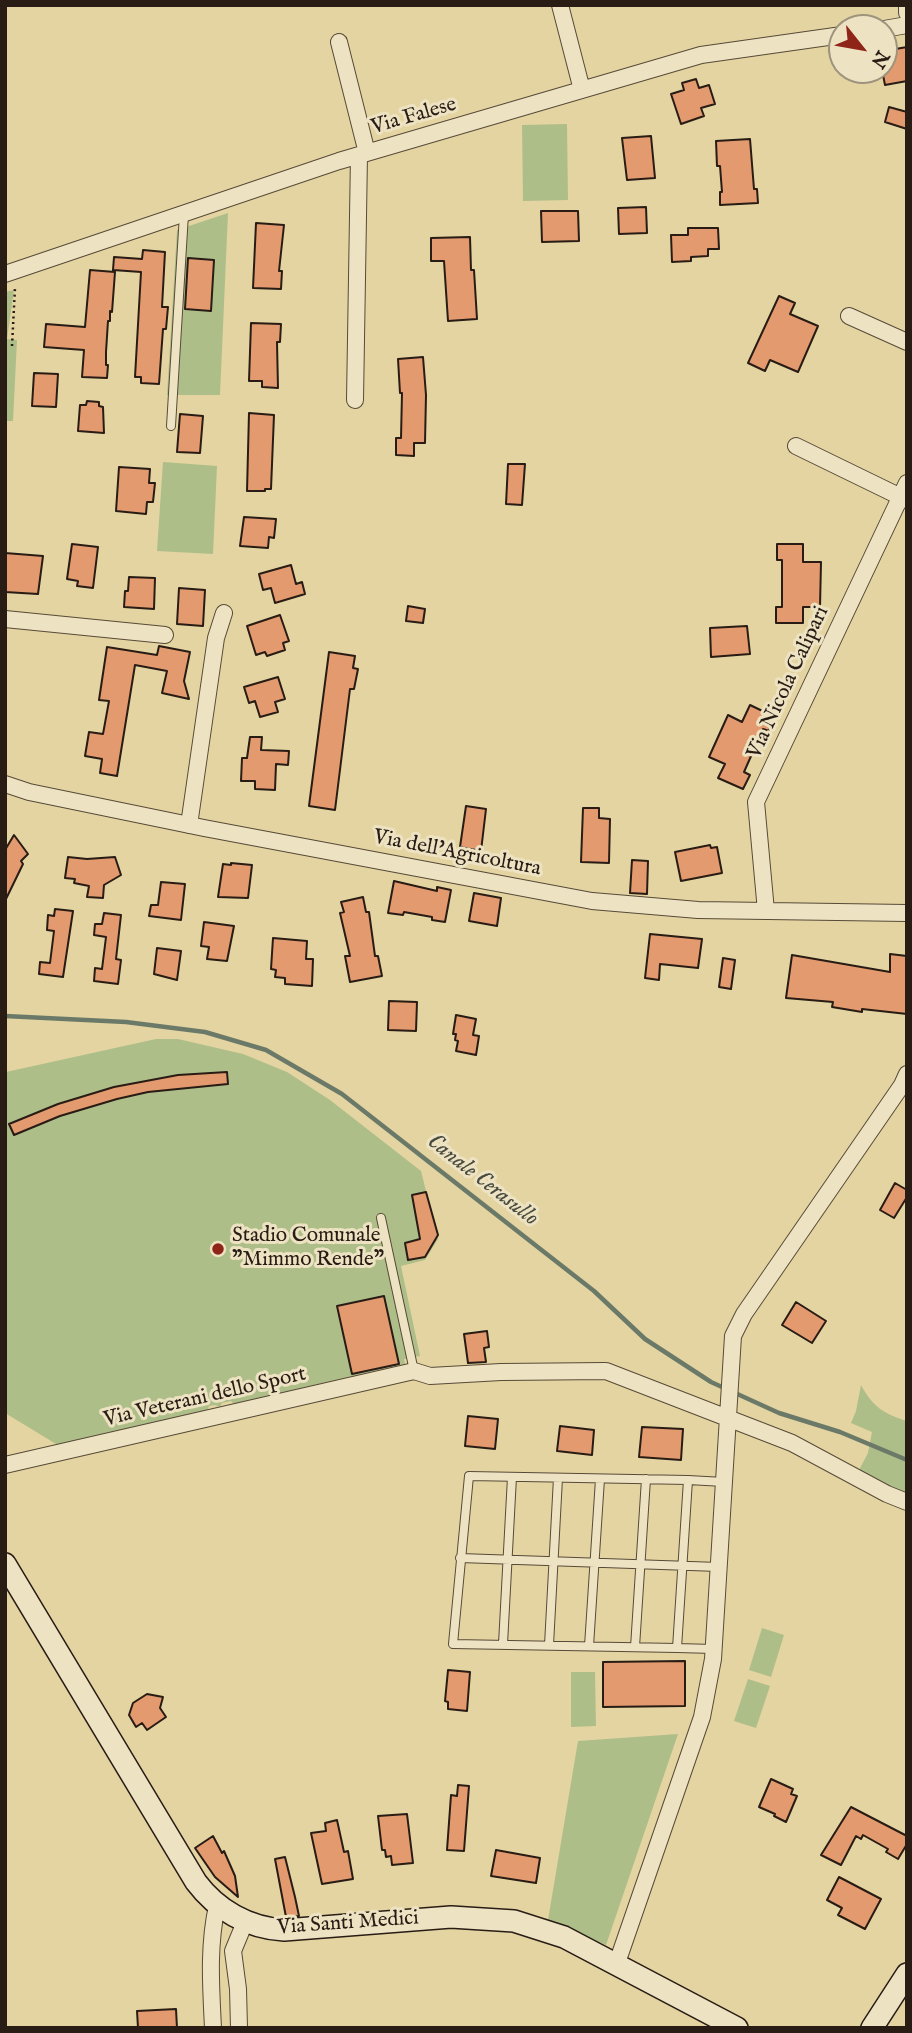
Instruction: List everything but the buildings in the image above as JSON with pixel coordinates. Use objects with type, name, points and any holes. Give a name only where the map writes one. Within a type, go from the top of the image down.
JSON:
[{"type":"street","points":[[560,5],[582,90]]},
{"type":"street","points":[[906,5],[907,13]]},
{"type":"street","name":"Via Falese","points":[[10,272],[363,154],[701,55],[828,37]]},
{"type":"street","points":[[339,42],[363,154],[355,400]]},
{"type":"street","points":[[849,316],[907,342]]},
{"type":"street","points":[[796,446],[904,493]]},
{"type":"street","name":"Via Nicola Calipari","points":[[766,911],[756,802],[904,493]]},
{"type":"street","points":[[190,825],[216,638],[224,613]]},
{"type":"street","points":[[5,619],[164,635]]},
{"type":"street","name":"Via dell'Agricoltura","points":[[5,784],[29,792],[190,825],[592,901],[698,910],[907,913]]},
{"type":"street","points":[[617,1963],[702,1717],[714,1649],[733,1336],[744,1314],[907,1074]]},
{"type":"street","name":"Via Veterani dello Sport","points":[[5,1465],[414,1371],[430,1376],[501,1371],[606,1371],[792,1443],[907,1502]]},
{"type":"street","name":"Via Santi Medici","points":[[5,1564],[215,1915],[266,1929],[284,1930],[451,1917],[514,1921],[564,1937],[737,2028]]},
{"type":"street","points":[[215,1915],[223,1942],[233,1951]]},
{"type":"street","points":[[213,2028],[211,1968],[215,1915]]},
{"type":"street","points":[[239,2028],[233,1951],[245,1922]]},
{"type":"street","points":[[872,2028],[907,1974]]},
{"type":"lane","points":[[171,426],[184,214]]},
{"type":"lane","points":[[382,1218],[414,1371]]},
{"type":"lane","points":[[714,1649],[453,1643],[469,1476],[724,1482]]},
{"type":"lane","points":[[502,1644],[512,1477]]},
{"type":"lane","points":[[548,1645],[558,1478]]},
{"type":"lane","points":[[589,1646],[600,1479]]},
{"type":"lane","points":[[635,1647],[646,1479]]},
{"type":"lane","points":[[677,1648],[688,1480]]},
{"type":"lane","points":[[460,1558],[719,1567]]},
{"type":"path","points":[[10,272],[12,346]]},
{"type":"green space","points":[[567,124],[568,200],[523,201],[522,125]]},
{"type":"green space","points":[[228,213],[220,395],[167,395],[177,230]]},
{"type":"green space","points":[[14,290],[7,339],[17,340],[13,421],[5,421],[5,292]]},
{"type":"green space","points":[[163,462],[217,466],[213,554],[157,551]]},
{"type":"green space","name":"Stadio Comunale \"Mimmo Rende\"","points":[[156,1039],[178,1039],[243,1054],[287,1072],[330,1100],[421,1171],[438,1239],[425,1260],[401,1266],[420,1356],[404,1359],[405,1364],[234,1404],[231,1401],[222,1403],[220,1407],[209,1406],[207,1411],[61,1447],[5,1413],[6,1072]]},
{"type":"green space","points":[[861,1385],[880,1409],[907,1421],[907,1495],[858,1472],[868,1453],[872,1432],[851,1423]]},
{"type":"green space","points":[[762,1628],[784,1635],[771,1677],[749,1670]]},
{"type":"green space","points":[[571,1672],[595,1672],[596,1726],[571,1727]]},
{"type":"green space","points":[[748,1679],[770,1686],[756,1728],[734,1721]]},
{"type":"green space","points":[[678,1734],[606,1945],[548,1920],[578,1741]]},
{"type":"waterway","name":"Canale Cerasullo","points":[[5,1016],[126,1022],[205,1032],[266,1050],[342,1094],[594,1291],[645,1339],[711,1382],[779,1413],[840,1432],[907,1460]]},
{"type":"place","name":"Stadio Comunale \"Mimmo Rende\"","points":[[218,1249]]}]
